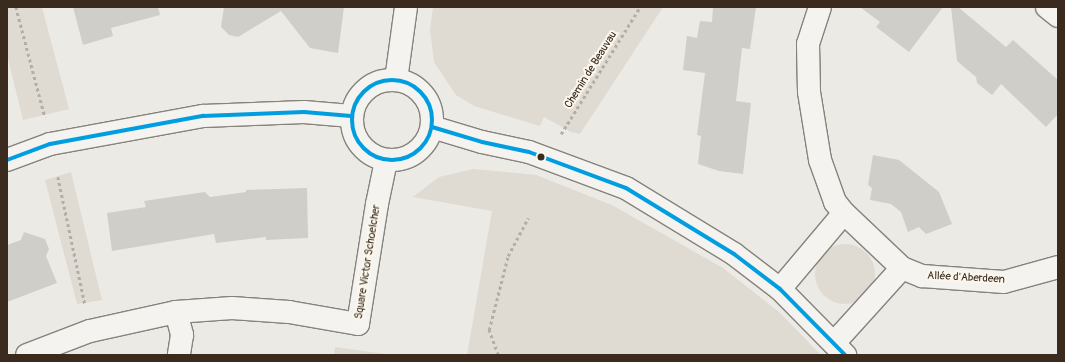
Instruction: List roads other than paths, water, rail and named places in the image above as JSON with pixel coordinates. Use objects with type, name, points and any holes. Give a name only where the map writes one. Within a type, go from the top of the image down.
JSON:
[{"type":"street","points":[[396,80],[406,7]]},
{"type":"street","points":[[432,127],[482,142],[529,152],[626,188],[734,254],[780,289],[839,349],[902,268],[844,213],[835,202],[820,160],[809,92],[808,44],[820,7]]},
{"type":"street","points":[[1048,7],[1058,16]]},
{"type":"street","points":[[396,80],[412,85],[426,98],[432,113],[432,127],[427,140],[417,154],[402,160],[386,161],[368,154],[357,142],[352,129],[351,116],[362,91],[379,81],[396,80]]},
{"type":"street","points":[[7,160],[50,144],[203,116],[304,112],[351,116]]},
{"type":"street","name":"Square Victor Schoelcher","points":[[27,355],[90,330],[176,312],[232,308],[289,312],[358,324],[377,204],[386,161]]},
{"type":"street","points":[[780,289],[844,213]]},
{"type":"street","name":"Allée d'Aberdeen","points":[[902,268],[922,276],[1004,282],[1058,267]]},
{"type":"street","points":[[176,312],[182,335],[179,355]]}]
